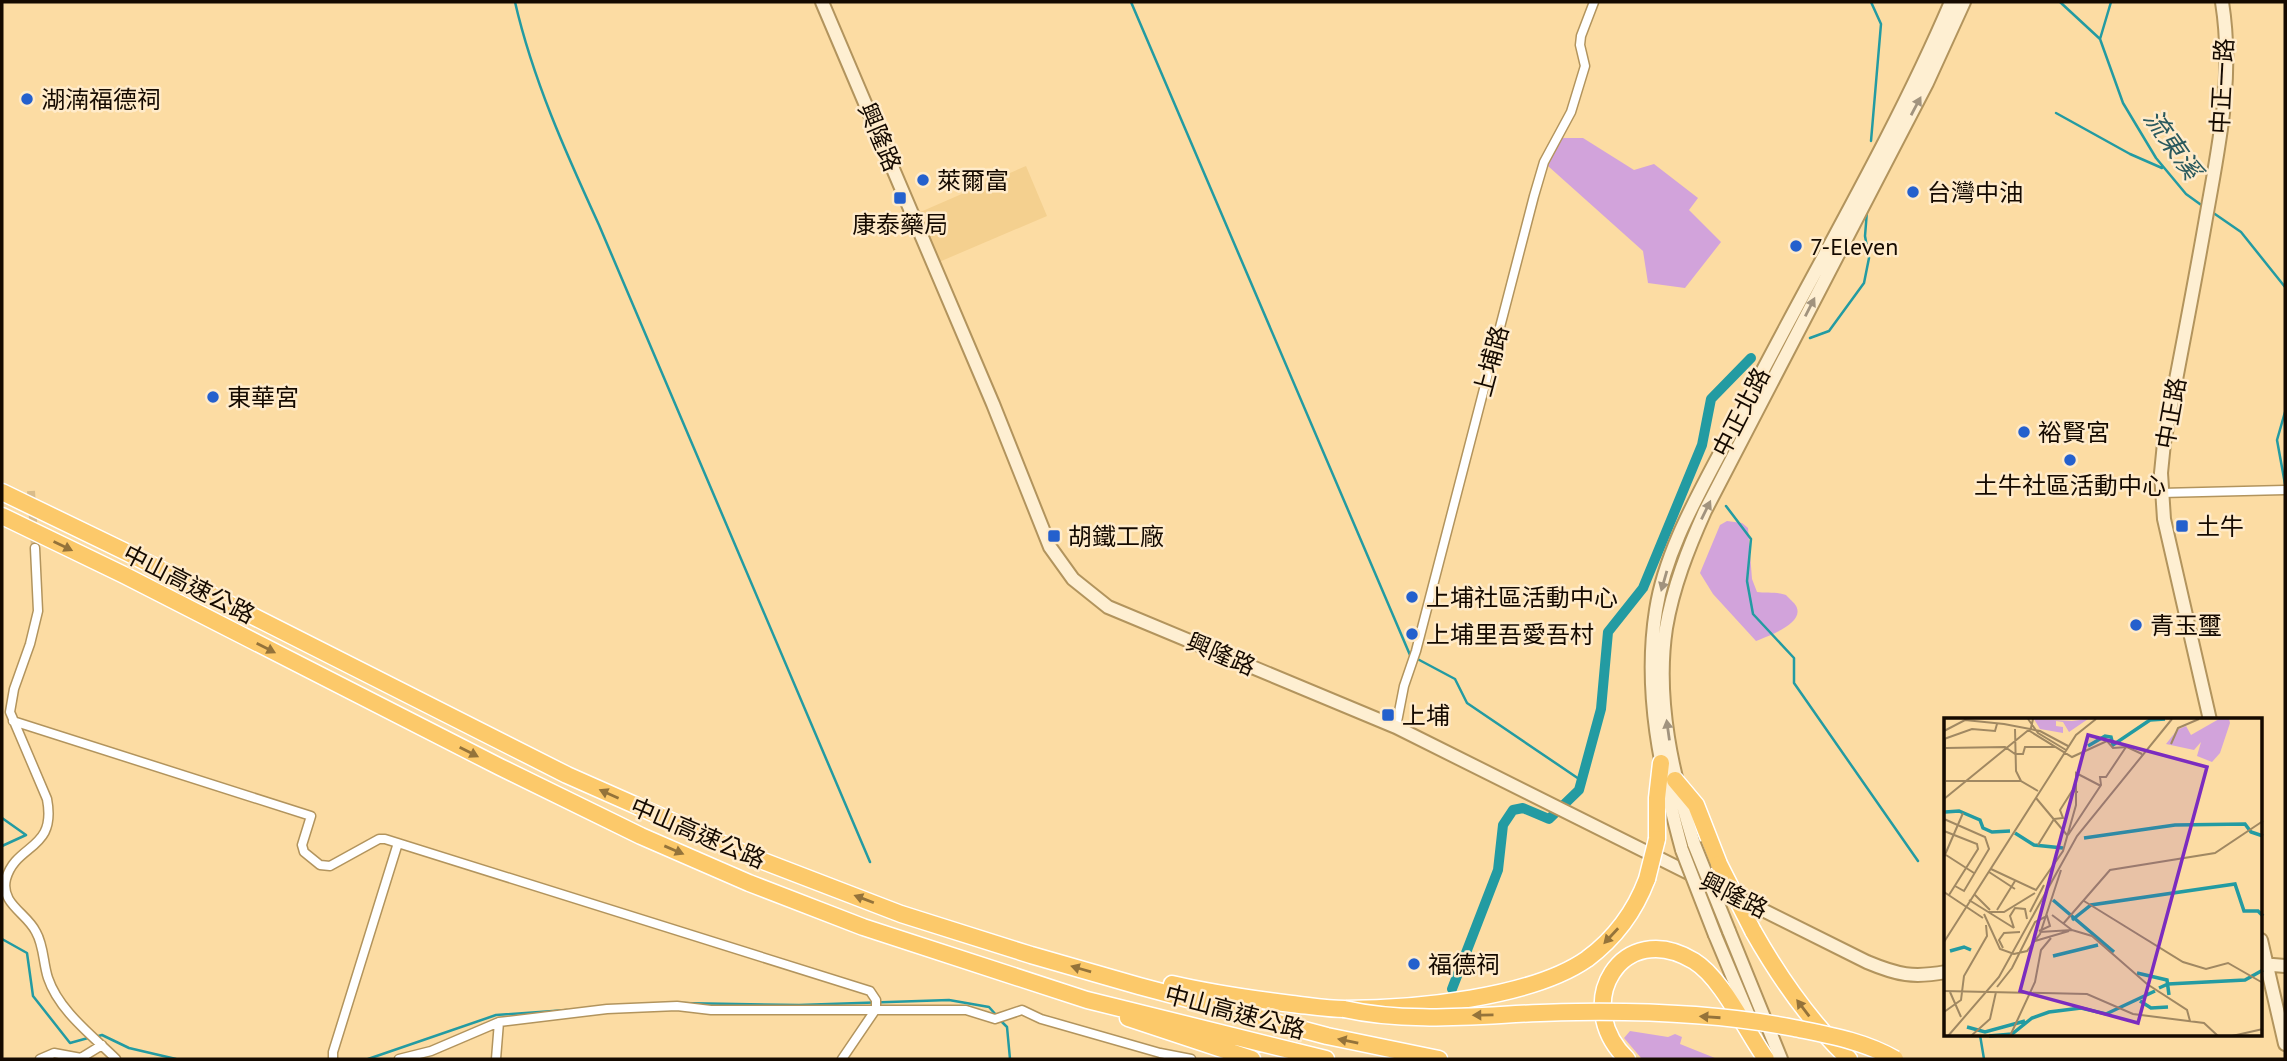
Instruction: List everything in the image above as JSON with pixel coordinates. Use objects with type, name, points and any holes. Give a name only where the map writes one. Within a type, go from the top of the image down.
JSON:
[{"type":"highway","name":"中山高速公路","points":[[2,492],[567,775],[750,856],[901,914],[1108,976],[1327,1036],[1438,1059]]},
{"type":"highway","name":"中山高速公路","points":[[2,516],[641,836],[749,883],[863,927],[1087,1000],[1326,1059]]},
{"type":"highway","points":[[1344,1009],[1486,996],[1533,984],[1588,958],[1616,931],[1636,906],[1647,880],[1657,839],[1657,798],[1661,763]]},
{"type":"highway","points":[[1675,780],[1696,805],[1719,864],[1753,931],[1789,989],[1812,1020],[1849,1059]]},
{"type":"highway","points":[[1627,1059],[1618,1051],[1608,1034],[1602,1011],[1602,996],[1609,977],[1623,960],[1651,949],[1685,956],[1705,970],[1723,991],[1767,1059]]},
{"type":"highway","points":[[1108,976],[1125,974],[1256,1000],[1344,1009],[1366,1014],[1429,1016],[1576,1012],[1723,1017],[1830,1035],[1867,1046],[1895,1059]]},
{"type":"highway","points":[[1087,1000],[1140,1023],[1252,1059]]},
{"type":"main road","name":"興隆路","points":[[822,2],[993,404],[1050,547],[1073,579],[1108,607],[1396,727],[1867,962],[1895,974],[1921,976],[1944,972]]},
{"type":"main road","name":"中正北路","points":[[1688,847],[1661,763],[1654,723],[1651,660],[1656,608],[1671,556],[1781,332],[1862,183],[1951,2]]},
{"type":"main road","name":"中正北路","points":[[1688,847],[1665,707],[1663,663],[1667,626],[1683,562],[1705,511],[1927,83],[1964,2]]},
{"type":"main road","name":"中正一路","points":[[2204,229],[2227,86],[2227,40],[2222,2]]},
{"type":"main road","name":"中正路","points":[[2204,229],[2164,443],[2161,493],[2178,585],[2210,718]]},
{"type":"main road","points":[[1688,847],[1729,931],[1781,1059]]},
{"type":"main road","points":[[1688,847],[1715,934],[1767,1059]]},
{"type":"main road","points":[[2264,964],[2285,966]]},
{"type":"main road","points":[[2264,964],[2285,972]]},
{"type":"main road","points":[[2264,964],[2285,1044]]},
{"type":"street","name":"上埔路","points":[[1396,727],[1404,686],[1416,652],[1534,196],[1544,162],[1571,112],[1586,66],[1580,45],[1581,36],[1594,2]]},
{"type":"street","points":[[2161,493],[2285,490]]},
{"type":"street","points":[[35,548],[38,611],[30,645],[11,701],[13,721],[47,799],[48,827],[38,842],[10,870],[5,891],[10,903],[36,930],[43,948],[48,979],[66,1009],[116,1059]]},
{"type":"street","points":[[13,721],[310,816],[302,845],[304,852],[320,865],[330,866],[379,839],[398,843],[870,990],[876,1000],[876,1009],[842,1059]]},
{"type":"street","points":[[333,1059],[398,843]]},
{"type":"street","points":[[399,1059],[430,1051],[499,1022],[607,1009],[677,1006],[721,1010],[966,1010],[995,1019],[1022,1010],[1041,1019],[1160,1053],[1191,1059]]},
{"type":"street","points":[[496,1059],[499,1022]]},
{"type":"street","points":[[40,1059],[54,1053],[81,1058],[100,1043]]},
{"type":"shaded area","points":[[1559,138],[1583,138],[1634,170],[1654,164],[1698,198],[1689,210],[1721,242],[1685,288],[1648,283],[1643,251],[1548,166]]},
{"type":"shaded area","points":[[1026,166],[1047,216],[939,262],[918,213]]},
{"type":"shaded area","points":[[1727,521],[1742,523],[1748,528],[1752,579],[1757,592],[1786,595],[1797,610],[1796,616],[1786,627],[1756,641],[1713,594],[1700,573],[1720,525]]},
{"type":"shaded area","points":[[1630,1031],[1668,1037],[1675,1034],[1682,1037],[1680,1044],[1715,1058],[1748,1059],[1642,1059],[1624,1038]]},
{"type":"waterway","points":[[515,2],[531,60],[563,143],[870,862]]},
{"type":"waterway","points":[[1131,2],[1410,655],[1455,679],[1467,703],[1582,781]]},
{"type":"waterway","points":[[1871,2],[1881,24],[1871,141]]},
{"type":"waterway","name":"流東溪","points":[[2060,2],[2100,39],[2123,103],[2156,158],[2186,194],[2204,207]]},
{"type":"waterway","points":[[2100,39],[2111,2]]},
{"type":"waterway","points":[[2056,113],[2130,154],[2162,168]]},
{"type":"waterway","points":[[1810,338],[1829,331],[1864,283],[1869,258],[1865,236],[1867,211]]},
{"type":"waterway","name":"流東溪","points":[[2212,212],[2241,232],[2285,287]]},
{"type":"waterway","points":[[1452,989],[1498,870],[1503,825],[1513,810],[1523,808],[1549,819],[1579,790],[1601,709],[1608,632],[1643,588],[1702,445],[1711,399],[1751,358]]},
{"type":"waterway","name":"流東溪","points":[[2285,412],[2277,440],[2285,484]]},
{"type":"waterway","points":[[1726,506],[1751,539],[1747,581],[1753,614],[1794,658],[1794,683],[1918,861]]},
{"type":"waterway","points":[[2,818],[26,835],[2,846]]},
{"type":"waterway","points":[[2,939],[27,953],[33,996],[70,1043],[88,1038]]},
{"type":"waterway","points":[[679,1003],[799,1005],[949,1000],[989,1007],[997,1016]]},
{"type":"waterway","points":[[368,1059],[496,1015],[567,1010]]},
{"type":"waterway","points":[[1001,1021],[1007,1027],[1010,1059]]},
{"type":"waterway","points":[[95,1037],[102,1035],[129,1048],[176,1059]]},
{"type":"waterway","points":[[1980,1036],[1984,1059]]},
{"type":"tunnel","points":[[31,491],[35,548]]},
{"type":"place","name":"湖湳福德祠","points":[[27,99]]},
{"type":"place","name":"萊爾富","points":[[923,180]]},
{"type":"place","name":"台灣中油","points":[[1913,192]]},
{"type":"place","name":"康泰藥局","points":[[900,198]]},
{"type":"place","name":"7-Eleven","points":[[1796,246]]},
{"type":"place","name":"東華宮","points":[[213,397]]},
{"type":"place","name":"裕賢宮","points":[[2024,432]]},
{"type":"place","name":"土牛社區活動中心","points":[[2070,460]]},
{"type":"place","name":"土牛","points":[[2182,526]]},
{"type":"place","name":"胡鐵工廠","points":[[1054,536]]},
{"type":"place","name":"上埔社區活動中心","points":[[1412,597]]},
{"type":"place","name":"青玉璽","points":[[2136,625]]},
{"type":"place","name":"上埔里吾愛吾村","points":[[1412,634]]},
{"type":"place","name":"上埔","points":[[1388,715]]},
{"type":"place","name":"福德祠","points":[[1414,964]]}]
